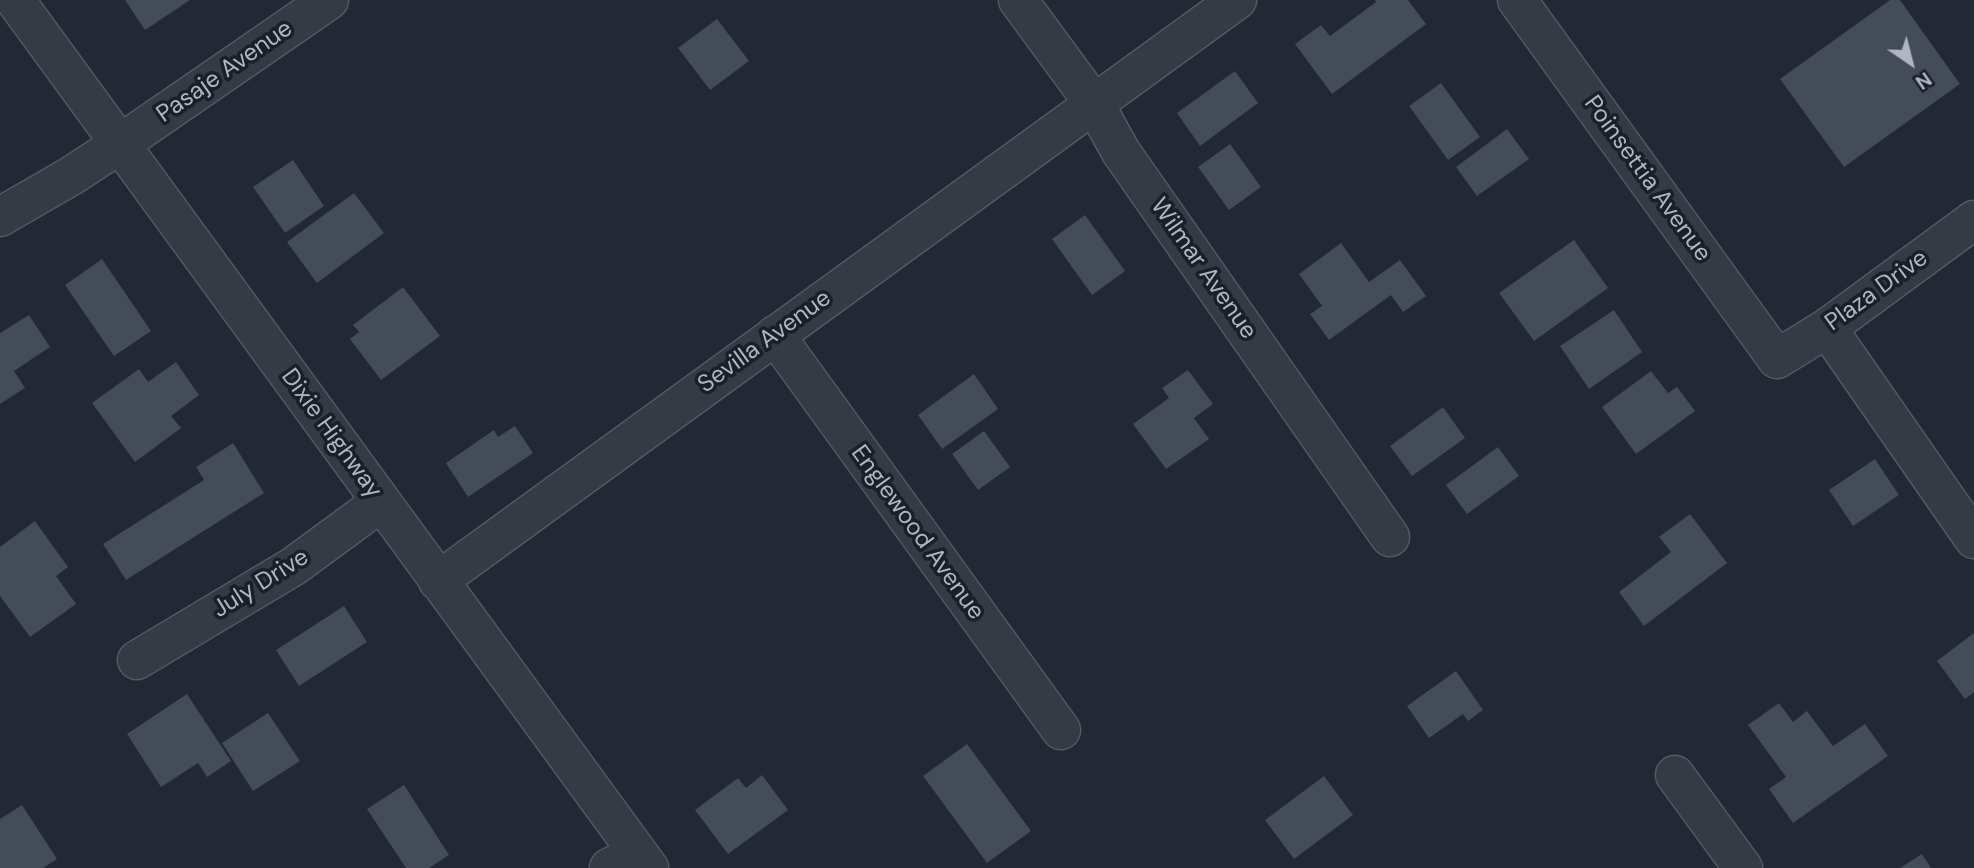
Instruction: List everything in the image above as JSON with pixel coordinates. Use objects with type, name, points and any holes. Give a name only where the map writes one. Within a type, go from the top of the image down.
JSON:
[{"type":"street","name":"Dixie Highway","points":[[15,0],[438,581],[632,863]]},
{"type":"street","name":"Pasaje Avenue","points":[[0,217],[120,144],[329,0]]},
{"type":"street","name":"Wilmar Avenue","points":[[1018,0],[1094,105],[1121,152],[1390,537]]},
{"type":"street","points":[[1094,105],[1237,0]]},
{"type":"street","name":"Poinsettia Avenue","points":[[1517,0],[1777,359]]},
{"type":"street","name":"Sevilla Avenue","points":[[438,581],[1094,105]]},
{"type":"street","name":"Plaza Drive","points":[[1777,359],[1827,328],[1974,220]]},
{"type":"street","points":[[1827,328],[1974,539]]},
{"type":"street","name":"Englewood Avenue","points":[[775,335],[1061,730]]},
{"type":"street","name":"July Drive","points":[[137,660],[293,566],[381,502]]},
{"type":"street","points":[[1675,775],[1743,868]]},
{"type":"building","points":[[125,0],[190,0],[145,30]]},
{"type":"building","points":[[1375,0],[1408,0],[1426,24],[1332,94],[1295,44],[1321,25],[1330,36],[1376,2]]},
{"type":"building","points":[[1890,0],[1900,0],[1960,84],[1844,167],[1780,79]]},
{"type":"building","points":[[717,19],[749,61],[710,90],[678,48]]},
{"type":"building","points":[[1235,71],[1258,103],[1200,146],[1177,113]]},
{"type":"building","points":[[1441,83],[1480,137],[1448,160],[1409,106]]},
{"type":"building","points":[[1507,129],[1529,159],[1477,196],[1456,167]]},
{"type":"building","points":[[1230,144],[1261,187],[1229,210],[1198,167]]},
{"type":"building","points":[[293,160],[324,206],[285,233],[253,187]]},
{"type":"building","points":[[354,193],[384,233],[317,283],[287,242]]},
{"type":"building","points":[[1085,215],[1125,271],[1092,295],[1052,239]]},
{"type":"building","points":[[1574,240],[1608,288],[1534,341],[1499,293]]},
{"type":"building","points":[[1341,243],[1369,282],[1400,260],[1426,296],[1403,312],[1391,295],[1329,340],[1310,314],[1322,306],[1299,274]]},
{"type":"building","points":[[102,259],[151,331],[114,356],[65,285]]},
{"type":"building","points":[[403,287],[440,336],[381,380],[350,339],[359,332],[353,325]]},
{"type":"building","points":[[1614,310],[1642,352],[1589,389],[1560,346]]},
{"type":"building","points":[[29,315],[50,347],[14,371],[25,388],[0,404],[0,333]]},
{"type":"building","points":[[176,362],[199,395],[171,416],[181,428],[135,462],[92,403],[139,369],[148,382]]},
{"type":"building","points":[[1188,370],[1213,404],[1194,418],[1209,439],[1166,469],[1133,424],[1169,398],[1162,388]]},
{"type":"building","points":[[1651,371],[1668,393],[1677,387],[1695,411],[1636,454],[1602,407]]},
{"type":"building","points":[[974,374],[998,409],[942,449],[918,415]]},
{"type":"building","points":[[1443,407],[1465,438],[1412,476],[1390,446]]},
{"type":"building","points":[[515,426],[533,453],[468,497],[446,463],[494,430],[498,437]]},
{"type":"building","points":[[984,431],[1010,467],[978,490],[952,454]]},
{"type":"building","points":[[233,443],[264,493],[126,580],[103,544],[204,480],[196,467]]},
{"type":"building","points":[[1498,447],[1519,476],[1467,514],[1446,485]]},
{"type":"building","points":[[1875,459],[1899,495],[1853,526],[1829,490]]},
{"type":"building","points":[[1690,514],[1727,563],[1644,626],[1619,592],[1671,552],[1659,537]]},
{"type":"building","points":[[35,521],[68,567],[56,576],[76,604],[30,637],[0,596],[0,547]]},
{"type":"building","points":[[344,606],[367,642],[299,686],[276,650]]},
{"type":"building","points":[[1974,633],[1974,692],[1965,699],[1937,661]]},
{"type":"building","points":[[1456,671],[1483,710],[1468,721],[1463,714],[1429,738],[1407,706]]},
{"type":"building","points":[[187,694],[231,761],[207,777],[198,763],[161,787],[127,734]]},
{"type":"building","points":[[1779,703],[1793,722],[1807,711],[1833,746],[1865,724],[1888,756],[1793,823],[1769,789],[1786,777],[1748,725]]},
{"type":"building","points":[[268,713],[300,761],[253,791],[222,743]]},
{"type":"building","points":[[967,744],[1031,831],[987,863],[923,776]]},
{"type":"building","points":[[762,775],[788,810],[728,854],[695,810],[738,778],[746,788]]},
{"type":"building","points":[[1324,776],[1353,815],[1294,859],[1265,820]]},
{"type":"building","points":[[404,785],[449,855],[429,868],[406,868],[367,809]]},
{"type":"building","points":[[22,805],[57,859],[43,868],[0,868],[0,819]]},
{"type":"building","points":[[1922,854],[1931,868],[1900,868]]}]
